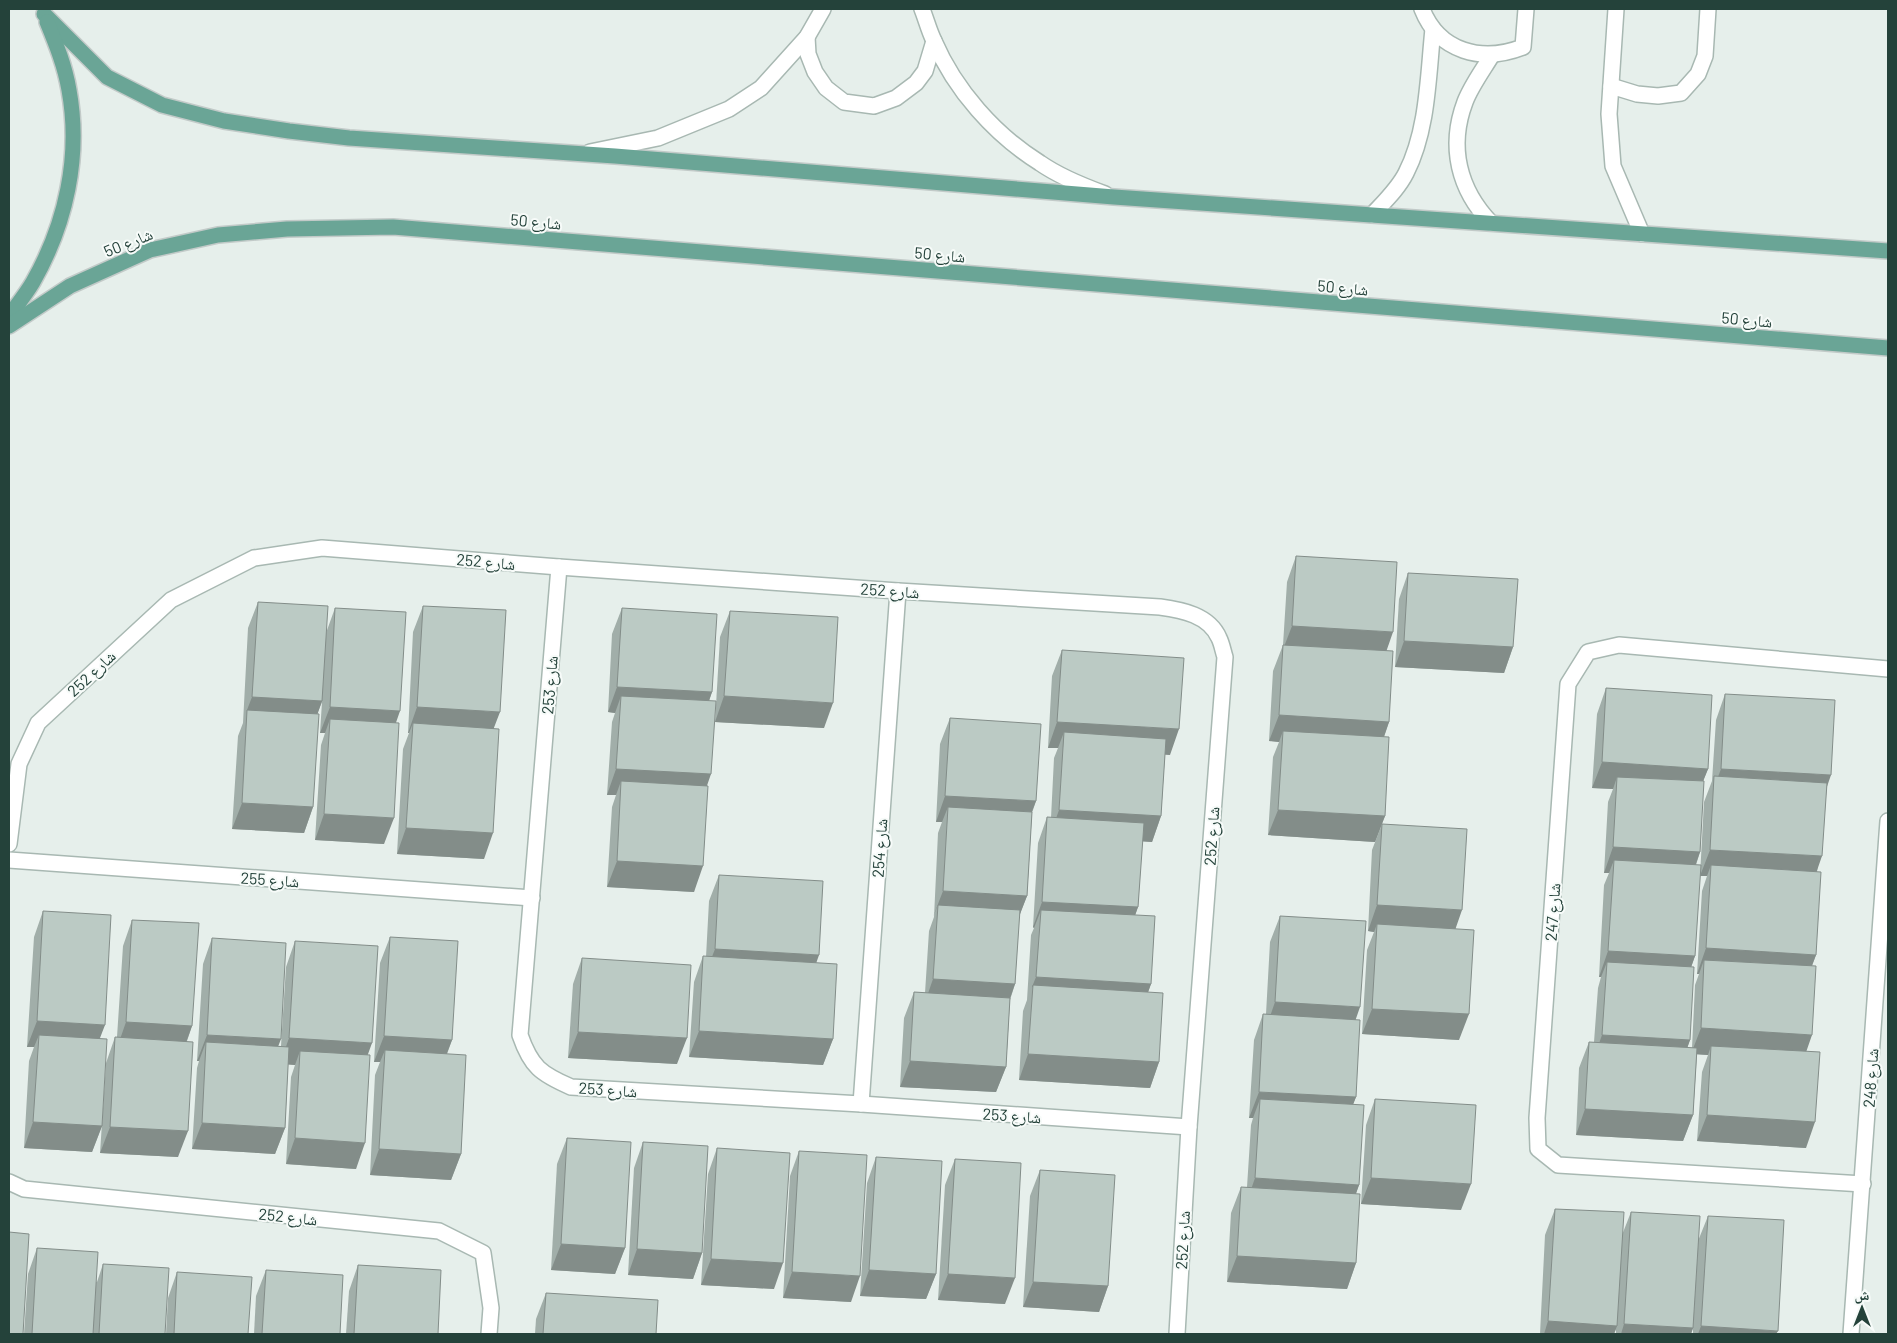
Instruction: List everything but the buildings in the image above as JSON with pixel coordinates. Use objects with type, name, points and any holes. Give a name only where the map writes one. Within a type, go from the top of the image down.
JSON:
[{"type":"main road","points":[[42,12],[108,77],[162,105],[224,121],[332,136],[583,154],[1114,197],[1888,251]]},
{"type":"main road","points":[[9,316],[32,283],[51,247],[64,210],[72,170],[74,130],[69,90],[59,52],[42,12]]},
{"type":"main road","name":"شارع 50","points":[[9,326],[70,286],[150,250],[218,235],[286,229],[393,227],[1888,348]]},
{"type":"street","points":[[583,154],[658,138],[728,108],[761,88],[807,37],[823,9]]},
{"type":"street","points":[[922,9],[934,42],[953,77],[978,110],[1007,139],[1040,163],[1075,183],[1114,197]]},
{"type":"street","points":[[1422,9],[1434,29],[1446,41],[1460,50],[1492,55],[1508,53],[1522,47],[1526,9]]},
{"type":"street","points":[[1616,9],[1609,114],[1612,166],[1642,234]]},
{"type":"street","points":[[1611,86],[1651,96],[1681,93],[1698,74],[1705,56],[1708,9]]},
{"type":"street","points":[[1372,215],[1394,192],[1406,172],[1422,129],[1434,29]]},
{"type":"street","points":[[807,37],[808,54],[815,72],[826,88],[844,102],[874,106],[896,98],[916,83],[925,71],[934,42]]},
{"type":"street","points":[[1491,224],[1478,210],[1461,178],[1456,142],[1465,102],[1492,55]]},
{"type":"street","name":"شارع 252","points":[[9,844],[19,764],[38,723],[171,600],[254,558],[322,548],[898,591],[1160,607],[1187,611],[1205,621],[1219,637],[1225,657],[1189,1127],[1177,1334]]},
{"type":"street","name":"شارع 253","points":[[559,567],[520,1035],[527,1055],[537,1068],[552,1079],[571,1087],[861,1104],[1189,1127]]},
{"type":"street","name":"شارع 254","points":[[861,1104],[898,591]]},
{"type":"street","name":"شارع 247","points":[[1863,1184],[1558,1165],[1538,1149],[1537,1118],[1568,684],[1588,652],[1619,645],[1888,670]]},
{"type":"street","name":"شارع 248","points":[[1851,1334],[1888,821]]},
{"type":"street","name":"شارع 255","points":[[9,860],[532,898]]},
{"type":"street","name":"شارع 252","points":[[9,1182],[24,1189],[440,1231],[483,1253],[491,1308],[489,1334]]}]
